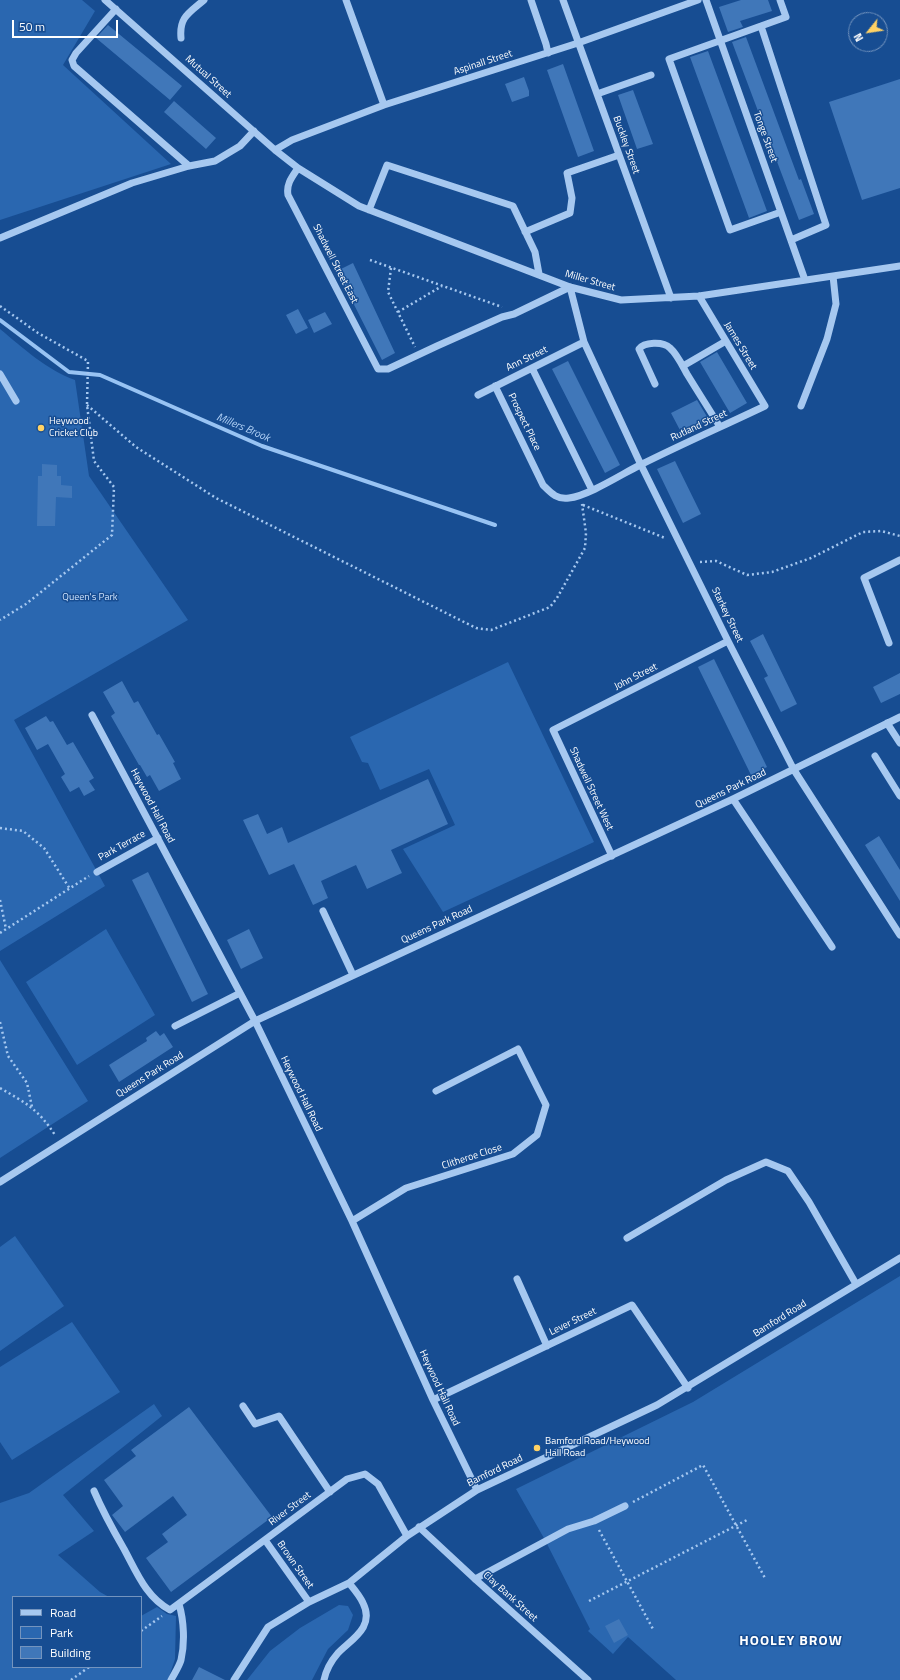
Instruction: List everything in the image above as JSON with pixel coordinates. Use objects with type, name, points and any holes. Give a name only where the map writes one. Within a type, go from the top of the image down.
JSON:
[{"type":"street","name":"Mutual Street","points":[[105,0],[116,8],[275,150],[298,168]]},
{"type":"street","points":[[181,38],[180,27],[184,19],[204,0]]},
{"type":"street","points":[[346,0],[384,105]]},
{"type":"street","points":[[531,0],[548,53]]},
{"type":"street","name":"Buckley Street","points":[[563,0],[671,298]]},
{"type":"street","name":"Aspinall Street","points":[[275,150],[292,140],[384,105],[578,43],[698,0]]},
{"type":"street","name":"Tonge Street","points":[[706,0],[805,280]]},
{"type":"street","points":[[780,0],[786,16],[669,59],[730,230],[781,212]]},
{"type":"street","points":[[116,8],[76,53],[72,60],[74,66],[189,166]]},
{"type":"street","points":[[761,26],[826,225],[791,240]]},
{"type":"street","points":[[597,94],[651,75]]},
{"type":"street","points":[[0,238],[132,183],[215,160],[240,146],[254,131]]},
{"type":"street","points":[[525,232],[570,213],[572,198],[567,173],[619,155]]},
{"type":"street","points":[[369,210],[387,165],[513,206],[535,252],[539,274]]},
{"type":"street","name":"Miller Street","points":[[298,168],[359,206],[570,286],[621,300],[699,296],[900,266]]},
{"type":"street","name":"Shadwell Street East","points":[[298,168],[287,188],[288,195],[378,369],[388,369],[419,354]]},
{"type":"street","points":[[801,406],[831,325],[836,304],[833,276]]},
{"type":"street","points":[[419,354],[507,316],[570,286]]},
{"type":"street","name":"Starkey Street","points":[[570,286],[584,342],[641,464],[728,641],[794,770],[900,935]]},
{"type":"street","name":"James Street","points":[[699,296],[765,406]]},
{"type":"street","points":[[683,366],[726,341]]},
{"type":"street","name":"Ann Street","points":[[478,395],[584,342]]},
{"type":"street","points":[[655,384],[639,350],[640,347],[647,344],[665,344],[670,348],[683,366],[720,427]]},
{"type":"street","points":[[532,368],[592,490]]},
{"type":"street","points":[[0,374],[16,401]]},
{"type":"street","name":"Prospect Place","points":[[495,386],[543,485],[552,495],[559,498],[580,496]]},
{"type":"street","name":"Rutland Street","points":[[580,496],[641,464],[765,406]]},
{"type":"street","points":[[889,643],[864,578],[900,560]]},
{"type":"street","name":"John Street","points":[[553,730],[728,641]]},
{"type":"street","name":"Heywood Hall Road","points":[[92,715],[255,1021],[352,1221],[432,1400],[478,1490]]},
{"type":"street","name":"Queens Park Road","points":[[0,1182],[255,1021],[733,800],[900,717]]},
{"type":"street","points":[[887,723],[900,743]]},
{"type":"street","name":"Shadwell Street West","points":[[553,730],[612,856]]},
{"type":"street","points":[[875,756],[900,796]]},
{"type":"street","points":[[733,800],[832,947]]},
{"type":"street","name":"Park Terrace","points":[[97,872],[158,838]]},
{"type":"street","points":[[323,911],[353,975]]},
{"type":"street","points":[[175,1026],[240,993]]},
{"type":"street","name":"Clitheroe Close","points":[[352,1221],[406,1188],[512,1154],[537,1135],[546,1105],[518,1049],[436,1091]]},
{"type":"street","points":[[627,1238],[726,1180],[766,1162],[788,1172],[809,1202],[856,1284]]},
{"type":"street","name":"Bamford Road","points":[[234,1680],[268,1627],[309,1602],[350,1583],[419,1527],[478,1490],[657,1406],[900,1258]]},
{"type":"street","points":[[517,1279],[547,1346]]},
{"type":"street","name":"Lever Street","points":[[432,1400],[632,1305],[688,1388]]},
{"type":"street","points":[[243,1406],[256,1424],[279,1416],[330,1492]]},
{"type":"street","name":"River Street","points":[[170,1610],[348,1479],[365,1474],[378,1484],[407,1536]]},
{"type":"street","points":[[94,1491],[108,1523],[146,1590],[160,1605],[170,1610]]},
{"type":"street","points":[[475,1579],[568,1528],[594,1521],[625,1506]]},
{"type":"street","name":"Clay Bank Street","points":[[419,1527],[588,1680]]},
{"type":"street","name":"Brown Street","points":[[265,1540],[309,1602]]},
{"type":"street","points":[[324,1680],[331,1662],[361,1633],[366,1619],[366,1611],[363,1603],[350,1583]]},
{"type":"street","points":[[171,1680],[180,1660],[183,1644],[183,1616],[179,1604]]},
{"type":"path","points":[[370,260],[501,306],[507,316]]},
{"type":"path","points":[[390,268],[388,292],[419,354]]},
{"type":"path","points":[[398,312],[442,286]]},
{"type":"path","points":[[0,306],[38,333],[88,361],[87,405],[94,461],[114,487],[112,535],[26,604],[0,620]]},
{"type":"path","points":[[87,405],[136,447],[216,498],[476,628],[484,630],[491,630],[550,608],[573,572],[586,548],[586,533],[580,496]]},
{"type":"path","points":[[582,505],[665,538],[668,544]]},
{"type":"path","points":[[689,562],[716,561],[747,575],[766,573],[811,558],[863,532],[881,531],[900,536]]},
{"type":"path","points":[[0,828],[23,831],[44,848],[70,889]]},
{"type":"path","points":[[0,933],[97,872]]},
{"type":"path","points":[[0,900],[6,929]]},
{"type":"path","points":[[0,1022],[8,1056],[27,1083],[32,1107]]},
{"type":"path","points":[[0,1088],[32,1107],[46,1122],[60,1143]]},
{"type":"path","points":[[625,1506],[703,1465],[765,1578]]},
{"type":"path","points":[[589,1601],[747,1520]]},
{"type":"path","points":[[594,1521],[653,1630]]},
{"type":"path","points":[[142,1630],[170,1610]]},
{"type":"path","points":[[71,1680],[88,1668]]},
{"type":"green space","points":[[0,0],[82,0],[95,11],[63,65],[171,164],[0,220]]},
{"type":"green space","name":"Queen's Park","points":[[0,329],[26,351],[45,364],[75,380],[89,476],[188,620],[14,720],[105,886],[0,951]]},
{"type":"green space","points":[[508,662],[594,842],[443,912],[403,849],[455,825],[429,769],[380,790],[368,763],[362,762],[350,737]]},
{"type":"green space","points":[[106,929],[155,1015],[77,1065],[26,982]]},
{"type":"green space","points":[[0,960],[88,1101],[0,1158]]},
{"type":"green space","points":[[15,1236],[64,1306],[0,1351],[0,1247]]},
{"type":"green space","points":[[900,1276],[900,1680],[676,1680],[628,1637],[613,1654],[588,1631],[590,1629],[545,1540],[516,1489],[693,1402]]},
{"type":"green space","points":[[72,1322],[120,1392],[12,1460],[0,1442],[0,1367]]},
{"type":"green space","points":[[154,1404],[162,1416],[63,1495],[94,1531],[58,1555],[100,1592],[107,1596],[12,1596],[12,1668],[142,1668],[142,1615],[157,1607],[167,1614],[176,1616],[175,1659],[168,1680],[0,1680],[0,1503],[29,1493]]},
{"type":"green space","points":[[339,1605],[348,1606],[353,1615],[348,1630],[328,1649],[312,1680],[247,1680],[270,1651],[300,1628]]},
{"type":"building","points":[[741,0],[768,0],[772,11],[740,21],[743,27],[728,32],[719,7]]},
{"type":"building","points":[[108,25],[182,86],[170,100],[96,38]]},
{"type":"building","points":[[746,37],[799,180],[801,179],[814,214],[799,220],[732,42]]},
{"type":"building","points":[[708,51],[767,211],[749,218],[690,57]]},
{"type":"building","points":[[563,64],[594,151],[578,157],[547,70]]},
{"type":"building","points":[[524,77],[529,91],[529,96],[512,102],[505,84]]},
{"type":"building","points":[[900,79],[900,188],[862,200],[829,102]]},
{"type":"building","points":[[633,90],[653,144],[637,149],[618,95]]},
{"type":"building","points":[[174,101],[216,138],[206,149],[164,112]]},
{"type":"building","points":[[353,263],[395,353],[382,360],[337,271]]},
{"type":"building","points":[[298,309],[308,328],[296,334],[286,315]]},
{"type":"building","points":[[325,312],[332,324],[314,333],[308,320]]},
{"type":"building","points":[[717,352],[747,403],[730,413],[700,362]]},
{"type":"building","points":[[568,361],[620,465],[605,473],[552,369]]},
{"type":"building","points":[[697,400],[709,420],[682,434],[671,413]]},
{"type":"building","points":[[675,461],[701,514],[683,523],[657,469]]},
{"type":"building","points":[[42,464],[57,465],[57,476],[61,476],[61,485],[72,486],[72,498],[56,497],[55,526],[37,526],[38,476],[42,476]]},
{"type":"building","points":[[763,634],[797,704],[781,712],[764,678],[768,676],[750,641]]},
{"type":"building","points":[[714,659],[767,767],[751,775],[698,667]]},
{"type":"building","points":[[900,673],[900,694],[881,703],[873,687]]},
{"type":"building","points":[[122,681],[134,703],[138,701],[157,735],[159,734],[175,762],[173,763],[181,779],[159,791],[150,775],[147,777],[139,765],[111,716],[115,713],[103,692]]},
{"type":"building","points":[[46,716],[50,722],[53,721],[67,745],[73,742],[94,778],[89,781],[95,790],[84,796],[79,787],[70,792],[61,777],[65,774],[48,744],[37,750],[25,728]]},
{"type":"building","points":[[428,779],[448,824],[391,850],[402,873],[367,889],[356,865],[321,881],[328,898],[313,905],[294,864],[269,875],[243,820],[258,814],[267,834],[282,827],[288,843]]},
{"type":"building","points":[[879,836],[900,870],[900,901],[865,845]]},
{"type":"building","points":[[148,872],[208,994],[192,1002],[132,880]]},
{"type":"building","points":[[249,929],[263,958],[241,969],[227,940]]},
{"type":"building","points":[[156,1031],[160,1036],[164,1033],[173,1047],[119,1082],[109,1065],[147,1041],[146,1038]]},
{"type":"building","points":[[189,1407],[272,1517],[171,1592],[146,1558],[168,1542],[162,1534],[187,1515],[173,1496],[125,1532],[112,1515],[123,1506],[104,1480],[136,1456],[131,1450]]},
{"type":"building","points":[[619,1619],[628,1635],[614,1643],[605,1626]]},
{"type":"building","points":[[199,1667],[225,1680],[192,1680]]},
{"type":"waterway","name":"Millers Brook","points":[[0,320],[69,372],[100,375],[262,446],[495,525]]},
{"type":"place","name":"Heywood Cricket Club","points":[[41,428]]},
{"type":"place","name":"Bamford Road/Heywood Hall Road","points":[[537,1448]]},
{"type":"district","name":"HOOLEY BROW","points":[[791,1642]]}]
